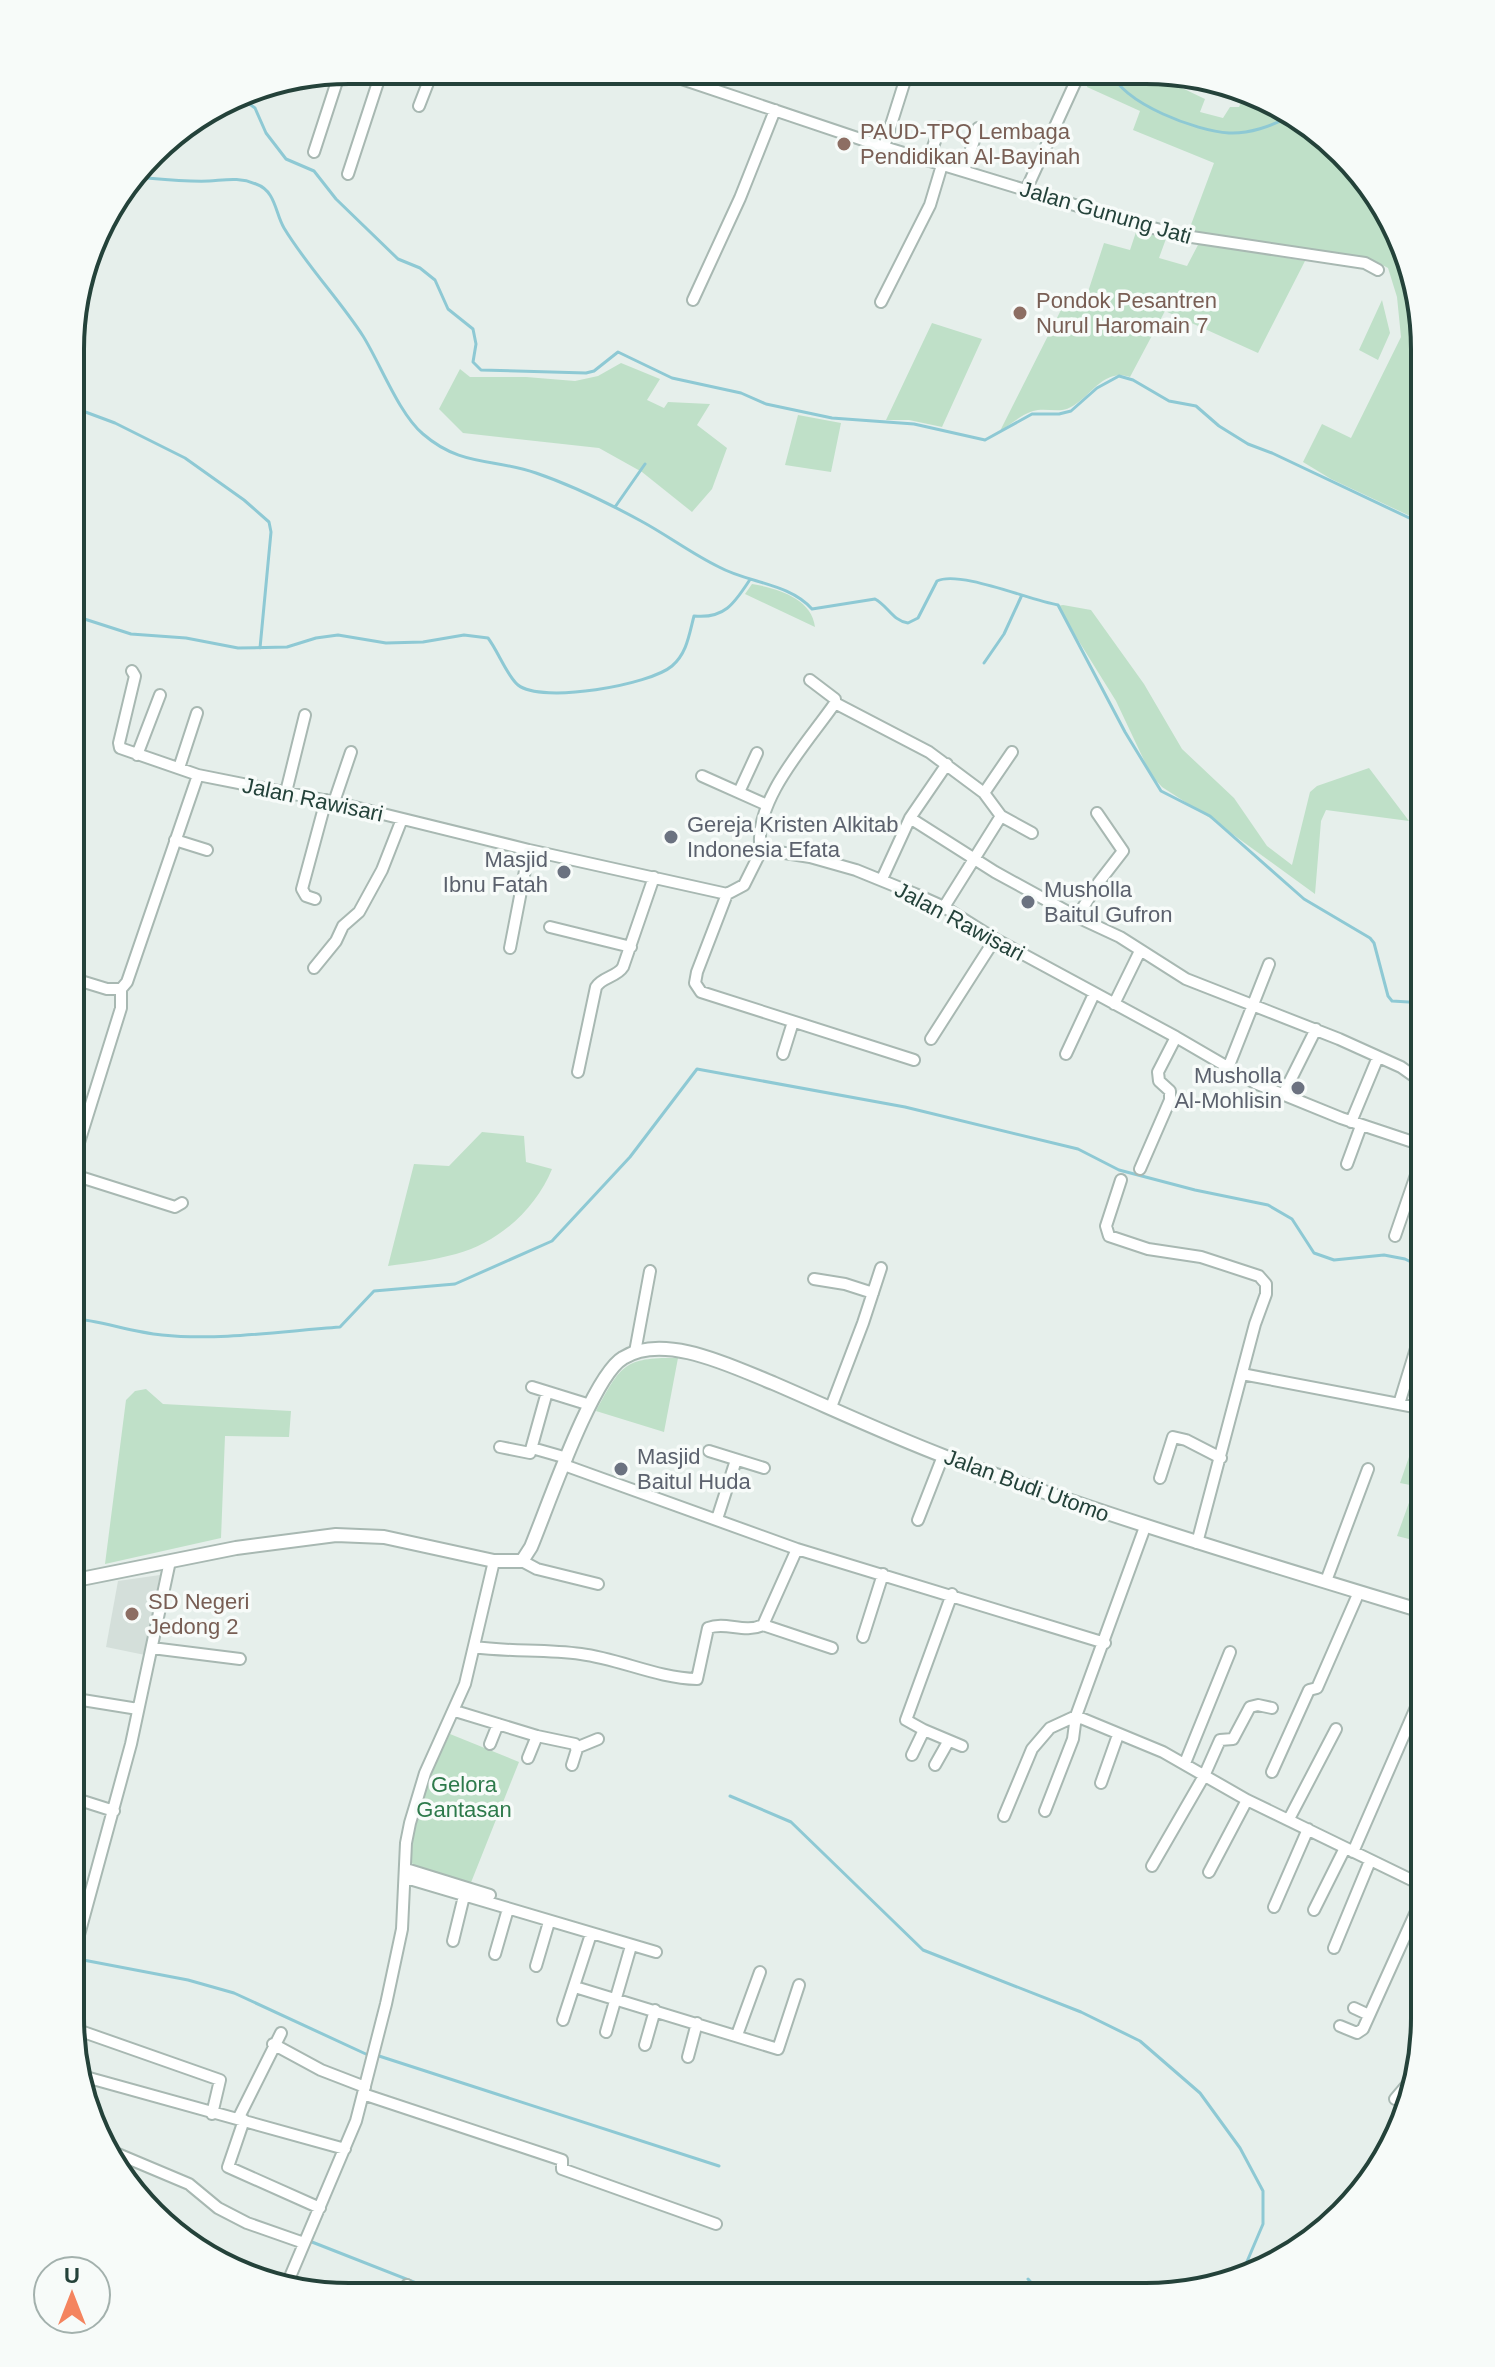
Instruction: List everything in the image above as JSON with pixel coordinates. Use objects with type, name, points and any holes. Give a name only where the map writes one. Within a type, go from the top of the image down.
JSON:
[{"type":"street","points":[[348,174],[377,84]]},
{"type":"street","points":[[419,106],[428,84]]},
{"type":"street","name":"Jalan Gunung Jati","points":[[697,84],[928,161],[1185,236],[1365,263],[1378,270]]},
{"type":"street","points":[[884,147],[904,84]]},
{"type":"street","points":[[1026,190],[1075,84]]},
{"type":"street","points":[[314,152],[336,85]]},
{"type":"street","points":[[693,300],[740,198],[775,110]]},
{"type":"street","points":[[928,161],[940,127]]},
{"type":"street","points":[[964,171],[978,128]]},
{"type":"street","points":[[881,302],[930,205],[942,165]]},
{"type":"street","points":[[132,671],[134,684],[120,748],[137,755],[160,695]]},
{"type":"street","points":[[810,680],[835,699],[835,703],[947,764],[984,793],[1001,816],[1032,833]]},
{"type":"street","points":[[835,703],[783,775],[767,805],[761,851],[744,885],[727,894],[697,972],[697,988],[701,992],[914,1060]]},
{"type":"street","points":[[179,768],[197,713]]},
{"type":"street","points":[[286,792],[305,715]]},
{"type":"street","points":[[315,899],[306,896],[302,889],[330,801],[351,752]]},
{"type":"street","points":[[984,793],[1012,752]]},
{"type":"street","points":[[739,792],[757,753]]},
{"type":"street","name":"Jalan Rawisari","points":[[137,755],[198,775],[330,801],[727,894]]},
{"type":"street","points":[[882,879],[910,818],[947,764]]},
{"type":"street","points":[[84,1127],[121,1008],[121,989],[132,972],[198,775]]},
{"type":"street","points":[[702,776],[767,805]]},
{"type":"street","points":[[1077,917],[1123,851],[1097,813]]},
{"type":"street","points":[[944,907],[1001,816]]},
{"type":"street","points":[[910,818],[972,859],[1120,937],[1186,979],[1316,1029],[1411,1074]]},
{"type":"street","points":[[314,968],[336,941],[343,926],[359,912],[382,870],[402,819]]},
{"type":"street","points":[[175,840],[207,850]]},
{"type":"street","points":[[510,948],[529,850]]},
{"type":"street","name":"Jalan Rawisari","points":[[761,851],[773,850],[810,857],[882,879],[944,907],[995,939],[1228,1068],[1283,1095],[1411,1142]]},
{"type":"street","points":[[578,1072],[596,987],[599,981],[620,972],[654,877]]},
{"type":"street","points":[[550,927],[631,947]]},
{"type":"street","points":[[931,1039],[995,939]]},
{"type":"street","points":[[1114,1004],[1140,951]]},
{"type":"street","points":[[1228,1068],[1269,964]]},
{"type":"street","points":[[84,982],[107,989],[121,989]]},
{"type":"street","points":[[1066,1054],[1094,994]]},
{"type":"street","points":[[783,1054],[793,1022]]},
{"type":"street","points":[[1283,1095],[1316,1029]]},
{"type":"street","points":[[1140,1169],[1170,1100],[1170,1091],[1159,1081],[1158,1072],[1176,1037]]},
{"type":"street","points":[[1347,1164],[1356,1124],[1378,1057]]},
{"type":"street","points":[[84,1178],[175,1207],[182,1203]]},
{"type":"street","points":[[1121,1180],[1106,1226],[1109,1236],[1148,1249],[1201,1257],[1264,1279],[1266,1294],[1197,1543]]},
{"type":"street","points":[[1395,1236],[1411,1186]]},
{"type":"street","points":[[831,1407],[881,1268]]},
{"type":"street","points":[[522,1561],[531,1547],[590,1405],[614,1365],[635,1352],[650,1271]]},
{"type":"street","points":[[814,1279],[873,1293]]},
{"type":"street","name":"Jalan Budi Utomo","points":[[635,1352],[673,1350],[702,1356],[943,1456],[1145,1527],[1410,1608]]},
{"type":"street","points":[[1242,1374],[1410,1406]]},
{"type":"street","points":[[1399,1404],[1410,1375]]},
{"type":"street","points":[[532,1387],[590,1405]]},
{"type":"street","points":[[500,1447],[530,1453],[547,1392]]},
{"type":"street","points":[[1160,1478],[1171,1439],[1175,1437],[1221,1458]]},
{"type":"street","points":[[532,1448],[797,1549],[1105,1643]]},
{"type":"street","points":[[709,1451],[764,1468]]},
{"type":"street","points":[[918,1520],[943,1456]]},
{"type":"street","points":[[717,1519],[736,1460]]},
{"type":"street","points":[[1326,1581],[1368,1469]]},
{"type":"street","points":[[1045,1811],[1073,1739],[1076,1716],[1145,1527]]},
{"type":"street","points":[[84,1578],[236,1548],[336,1535],[364,1535],[405,1540],[494,1561],[522,1561],[537,1569],[598,1584]]},
{"type":"street","points":[[474,1647],[580,1654],[694,1679],[699,1676],[708,1628],[717,1625],[752,1630],[763,1625],[797,1549]]},
{"type":"street","points":[[84,1918],[114,1811],[170,1561]]},
{"type":"street","points":[[290,2276],[356,2121],[402,1929],[410,1823],[422,1785],[465,1684],[494,1561]]},
{"type":"street","points":[[863,1637],[883,1574]]},
{"type":"street","points":[[1272,1772],[1309,1690],[1317,1688],[1359,1592]]},
{"type":"street","points":[[952,1594],[905,1717],[912,1725],[962,1746]]},
{"type":"street","points":[[763,1625],[832,1648]]},
{"type":"street","points":[[152,1648],[240,1659]]},
{"type":"street","points":[[1185,1763],[1230,1652]]},
{"type":"street","points":[[84,1700],[138,1709]]},
{"type":"street","points":[[1152,1866],[1204,1776],[1220,1740],[1233,1739],[1250,1707],[1272,1708]]},
{"type":"street","points":[[455,1711],[537,1736],[572,1743],[576,1748]]},
{"type":"street","points":[[1004,1816],[1032,1749],[1050,1728],[1076,1716],[1185,1763],[1247,1800],[1410,1880]]},
{"type":"street","points":[[1314,1910],[1349,1850],[1410,1719]]},
{"type":"street","points":[[490,1744],[498,1724]]},
{"type":"street","points":[[1289,1819],[1336,1729]]},
{"type":"street","points":[[912,1755],[924,1730]]},
{"type":"street","points":[[1101,1783],[1118,1735]]},
{"type":"street","points":[[528,1758],[537,1736]]},
{"type":"street","points":[[576,1748],[598,1739]]},
{"type":"street","points":[[935,1765],[948,1742]]},
{"type":"street","points":[[572,1765],[576,1748]]},
{"type":"street","points":[[1209,1872],[1247,1800]]},
{"type":"street","points":[[84,1801],[114,1811]]},
{"type":"street","points":[[1274,1907],[1308,1829]]},
{"type":"street","points":[[1334,1948],[1352,1898],[1370,1861]]},
{"type":"street","points":[[406,1873],[490,1895]]},
{"type":"street","points":[[406,1873],[464,1896],[656,1952]]},
{"type":"street","points":[[453,1941],[464,1896]]},
{"type":"street","points":[[495,1954],[508,1909]]},
{"type":"street","points":[[536,1966],[549,1922]]},
{"type":"street","points":[[1340,2026],[1361,2032],[1410,1925]]},
{"type":"street","points":[[563,2020],[591,1934]]},
{"type":"street","points":[[606,2032],[631,1946]]},
{"type":"street","points":[[737,2035],[760,1972]]},
{"type":"street","points":[[575,1987],[778,2049],[799,1985]]},
{"type":"street","points":[[1354,2008],[1369,2015]]},
{"type":"street","points":[[645,2045],[655,2010]]},
{"type":"street","points":[[688,2057],[697,2023]]},
{"type":"street","points":[[85,2032],[218,2079],[221,2083],[212,2114]]},
{"type":"street","points":[[281,2033],[273,2044],[241,2120],[229,2169],[320,2208]]},
{"type":"street","points":[[273,2044],[364,2091],[562,2160],[562,2169],[716,2224]]},
{"type":"street","points":[[91,2079],[345,2149]]},
{"type":"street","points":[[1395,2099],[1399,2094]]},
{"type":"street","points":[[124,2157],[189,2184],[218,2208],[247,2223],[304,2243]]},
{"type":"shaded area","name":"SD Negeri Jedong 2","points":[[160,1575],[145,1655],[106,1647],[118,1581]]},
{"type":"green space","points":[[1088,84],[1178,86],[1205,99],[1200,112],[1223,118],[1230,107],[1239,107],[1241,102],[1247,104],[1307,139],[1356,188],[1391,248],[1409,315],[1411,516],[1331,479],[1303,462],[1322,424],[1351,438],[1401,337],[1397,297],[1388,268],[1373,260],[1189,230],[1214,163],[1133,130],[1140,111],[1087,87]]},
{"type":"green space","points":[[1137,229],[1167,236],[1159,258],[1187,266],[1199,243],[1305,261],[1258,353],[1165,311],[1130,377],[1112,376],[1071,407],[1033,411],[1000,431],[1066,300],[1085,301],[1104,243],[1130,250]]},
{"type":"green space","points":[[1382,300],[1390,333],[1378,360],[1359,350]]},
{"type":"green space","points":[[932,323],[982,339],[942,427],[909,420],[886,420]]},
{"type":"green space","points":[[621,363],[660,379],[647,400],[664,408],[668,402],[710,404],[697,425],[727,448],[712,489],[692,512],[642,472],[599,448],[463,433],[439,409],[460,369],[470,377],[575,381],[598,376]]},
{"type":"green space","points":[[798,415],[841,423],[831,472],[785,465]]},
{"type":"green space","points":[[752,584],[772,588],[800,602],[812,617],[815,627],[745,594]]},
{"type":"green space","points":[[1057,606],[1091,610],[1144,684],[1182,749],[1234,798],[1267,846],[1292,865],[1310,792],[1317,786],[1369,768],[1409,821],[1326,810],[1321,821],[1315,894],[1162,787],[1151,775],[1116,701]]},
{"type":"green space","points":[[482,1132],[524,1136],[526,1162],[552,1169],[536,1198],[501,1233],[472,1249],[388,1266],[414,1164],[449,1166]]},
{"type":"green space","points":[[678,1358],[664,1432],[596,1411],[612,1383],[626,1367],[646,1359]]},
{"type":"green space","points":[[146,1389],[163,1404],[291,1411],[289,1437],[225,1436],[221,1538],[105,1564],[126,1400],[135,1391]]},
{"type":"green space","points":[[1410,1454],[1410,1454],[1410,1485],[1400,1483]]},
{"type":"green space","points":[[1410,1499],[1410,1539],[1397,1536]]},
{"type":"green space","name":"Gelora Gantasan","points":[[450,1734],[519,1762],[470,1885],[416,1868],[411,1862],[415,1819],[428,1779]]},
{"type":"waterway","points":[[1118,84],[1162,114],[1215,131],[1244,132],[1279,121]]},
{"type":"waterway","points":[[249,104],[255,108],[266,133],[286,159],[314,171],[336,199],[398,259],[420,268],[435,280],[448,309],[473,329],[476,344],[473,362],[481,370],[586,373],[594,371],[618,352],[672,378],[741,393],[766,404],[832,418],[914,424],[985,440],[1032,414],[1071,411],[1097,388],[1119,376],[1133,380],[1169,401],[1196,406],[1219,426],[1248,444],[1411,519]]},
{"type":"waterway","points":[[147,178],[238,180],[263,187],[293,242],[363,336],[406,414],[423,434],[451,452],[520,468],[576,489],[641,521],[719,567],[792,594],[812,609],[875,599],[898,619],[908,623],[918,618],[937,581],[947,579],[977,582],[1058,605],[1125,732],[1161,791],[1210,816],[1304,899],[1370,938],[1388,996],[1392,1001],[1411,1002]]},
{"type":"waterway","points":[[84,411],[115,423],[185,458],[269,522],[271,532],[260,648]]},
{"type":"waterway","points":[[615,507],[645,464]]},
{"type":"waterway","points":[[84,619],[131,634],[186,638],[238,648],[287,647],[338,635],[386,643],[423,642],[464,635],[488,638],[518,685],[549,693],[571,692],[642,680],[672,666],[684,649],[694,616],[721,612],[738,597],[749,581]]},
{"type":"waterway","points":[[984,663],[1004,634],[1021,597]]},
{"type":"waterway","points":[[84,1320],[150,1334],[184,1337],[340,1327],[374,1291],[455,1284],[552,1241],[630,1157],[697,1069],[905,1107],[1078,1149],[1119,1170],[1268,1205],[1292,1219],[1314,1253],[1334,1260],[1384,1255],[1410,1262]]},
{"type":"waterway","points":[[730,1796],[791,1822],[923,1950],[1081,2012],[1140,2041],[1200,2093],[1240,2148],[1263,2191],[1263,2224],[1246,2263]]},
{"type":"waterway","points":[[84,1960],[188,1980],[234,1993],[368,2055]]},
{"type":"waterway","points":[[379,2056],[719,2166]]},
{"type":"waterway","points":[[312,2242],[416,2283]]},
{"type":"waterway","points":[[1028,2279],[1032,2283]]},
{"type":"place","name":"PAUD-TPQ Lembaga Pendidikan Al-Bayinah","points":[[844,144]]},
{"type":"place","name":"Pondok Pesantren Nurul Haromain 7","points":[[1020,313]]},
{"type":"place","name":"Gereja Kristen Alkitab Indonesia Efata","points":[[671,837]]},
{"type":"place","name":"Masjid Ibnu Fatah","points":[[564,872]]},
{"type":"place","name":"Musholla Baitul Gufron","points":[[1028,902]]},
{"type":"place","name":"Musholla Al-Mohlisin","points":[[1298,1088]]},
{"type":"place","name":"Masjid Baitul Huda","points":[[621,1469]]},
{"type":"place","name":"SD Negeri Jedong 2","points":[[132,1614]]}]
